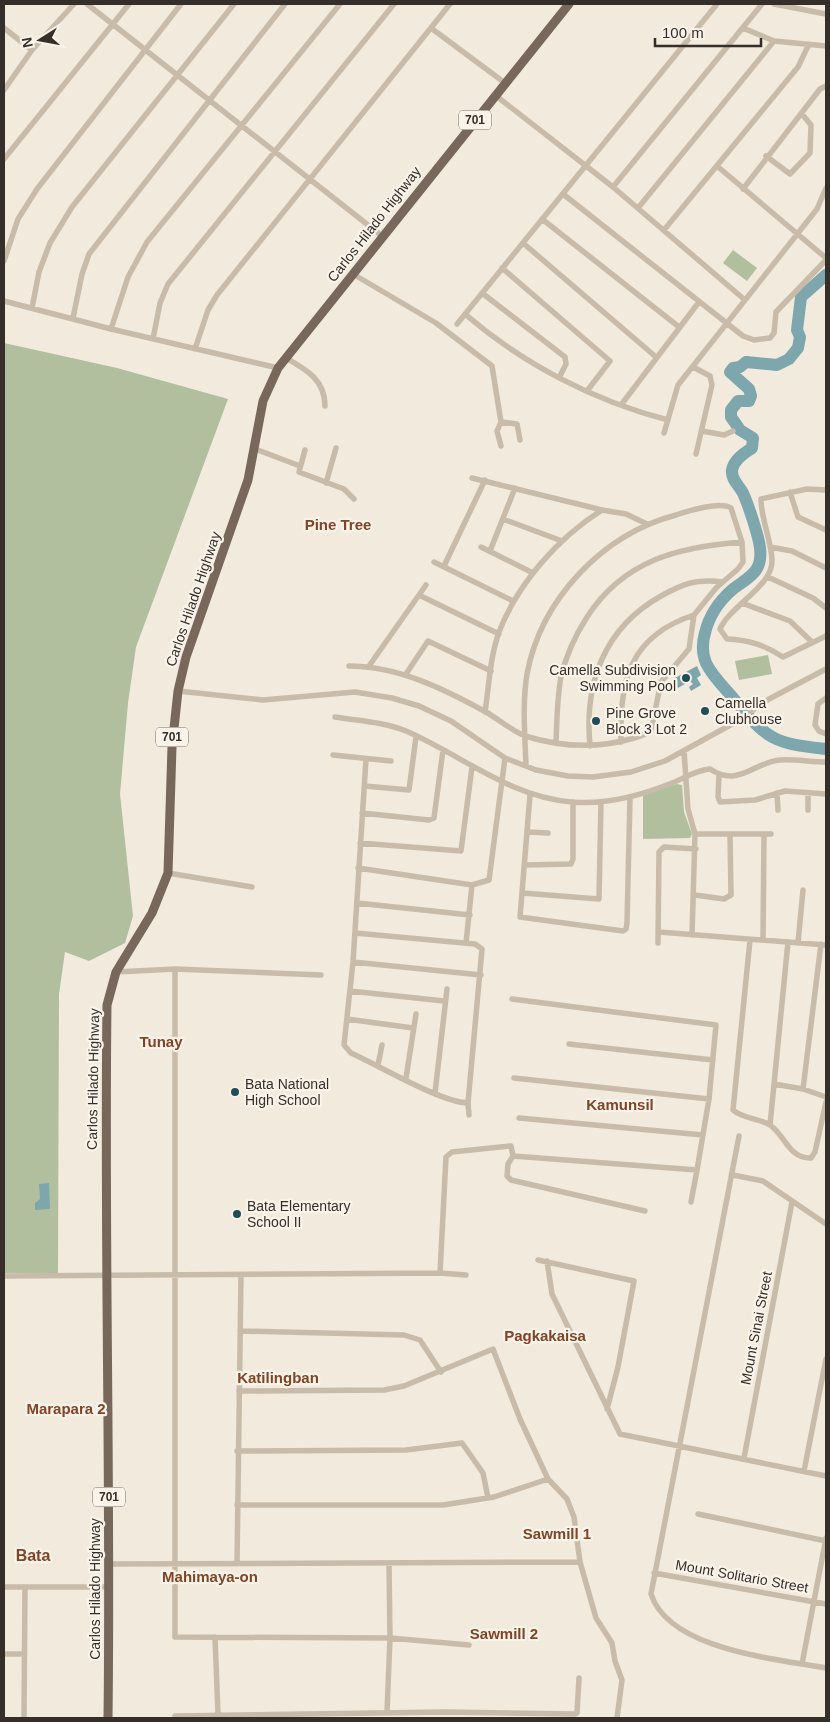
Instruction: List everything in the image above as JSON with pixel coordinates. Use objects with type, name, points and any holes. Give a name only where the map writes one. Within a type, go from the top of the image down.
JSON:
[{"type":"main road","name":"Carlos Hilado Highway","points":[[108,1718],[110,1564],[106,1277],[107,1005],[116,972],[152,913],[168,873],[172,747],[178,690],[186,657],[227,543],[255,448],[263,400],[278,368],[569,4]]},
{"type":"street","points":[[4,90],[32,50],[74,4]]},
{"type":"street","points":[[87,4],[176,76],[382,236]]},
{"type":"street","points":[[4,158],[114,25],[129,4]]},
{"type":"street","points":[[4,261],[18,219],[37,189],[181,4]]},
{"type":"street","points":[[32,308],[39,272],[50,243],[72,207],[234,4]]},
{"type":"street","points":[[72,318],[82,274],[89,254],[285,4]]},
{"type":"street","points":[[111,330],[128,276],[147,242],[340,4]]},
{"type":"street","points":[[153,339],[160,303],[168,284],[394,4]]},
{"type":"street","points":[[194,349],[208,310],[218,294],[450,4]]},
{"type":"street","points":[[457,324],[563,194],[585,164],[717,4]]},
{"type":"street","points":[[613,187],[762,4]]},
{"type":"street","points":[[774,4],[826,14]]},
{"type":"street","points":[[4,28],[32,50]]},
{"type":"street","points":[[431,28],[505,83]]},
{"type":"street","points":[[743,28],[774,41],[808,46],[826,46]]},
{"type":"street","points":[[638,208],[774,41]]},
{"type":"street","points":[[664,230],[798,66],[808,46]]},
{"type":"street","points":[[743,189],[766,156],[802,114],[820,89],[826,86]]},
{"type":"street","points":[[495,95],[585,164],[745,300]]},
{"type":"street","points":[[766,156],[790,174],[810,153],[811,125],[802,114]]},
{"type":"street","points":[[563,194],[743,336],[754,340],[770,338],[774,333],[776,312],[826,259],[799,233],[717,166]]},
{"type":"street","points":[[664,433],[674,391],[799,233],[822,202],[826,188]]},
{"type":"street","points":[[542,219],[679,327]]},
{"type":"street","points":[[523,243],[656,357]]},
{"type":"street","points":[[502,268],[610,361],[587,391]]},
{"type":"street","points":[[353,274],[436,323],[492,366],[501,422],[497,431],[501,446]]},
{"type":"street","points":[[482,293],[565,357],[566,364],[559,378]]},
{"type":"street","points":[[4,301],[111,330],[278,368]]},
{"type":"street","points":[[621,405],[699,302]]},
{"type":"street","points":[[465,314],[493,338],[559,378],[621,405],[668,420]]},
{"type":"street","points":[[286,358],[318,380],[323,388],[325,406]]},
{"type":"street","points":[[693,367],[710,376],[712,380],[696,454]]},
{"type":"street","points":[[501,422],[517,424],[520,440]]},
{"type":"street","points":[[702,431],[724,435],[733,430]]},
{"type":"street","points":[[255,448],[300,466]]},
{"type":"street","points":[[326,483],[336,448]]},
{"type":"street","points":[[305,450],[299,472],[344,490],[354,499]]},
{"type":"street","points":[[472,478],[602,510],[626,514],[648,524]]},
{"type":"street","points":[[444,566],[485,480]]},
{"type":"street","points":[[490,551],[515,488]]},
{"type":"street","points":[[825,491],[807,489],[761,499],[772,561],[768,577],[728,615],[720,629],[727,639],[747,640],[760,644],[771,648],[783,657],[826,636]]},
{"type":"street","points":[[790,492],[798,517],[826,530]]},
{"type":"street","points":[[526,766],[524,735],[525,691],[531,657],[544,625],[555,605],[590,563],[636,529],[693,510],[728,506],[734,512],[742,542],[743,562],[694,615],[670,624],[655,634],[642,648],[624,684],[620,708],[621,742]]},
{"type":"street","points":[[485,712],[499,634],[513,601],[562,541],[586,520],[602,510]]},
{"type":"street","points":[[503,519],[562,541]]},
{"type":"street","points":[[556,742],[558,697],[562,674],[570,648],[597,602],[632,570],[655,559],[687,548],[742,542]]},
{"type":"street","points":[[770,546],[792,551],[826,568]]},
{"type":"street","points":[[481,547],[534,574]]},
{"type":"street","points":[[434,562],[513,601]]},
{"type":"street","points":[[768,577],[812,598],[826,608]]},
{"type":"street","points":[[590,746],[588,718],[592,688],[601,659],[615,634],[645,605],[676,588],[692,581],[723,582]]},
{"type":"street","points":[[369,666],[421,596],[426,585]]},
{"type":"street","points":[[421,596],[499,634]]},
{"type":"street","points":[[742,603],[790,622],[812,642]]},
{"type":"street","points":[[349,666],[369,666],[406,674],[485,712],[524,735],[571,746],[590,746],[621,742],[651,730],[661,682],[689,649],[694,615]]},
{"type":"street","points":[[406,674],[428,641],[491,671]]},
{"type":"street","points":[[178,690],[263,700],[355,692],[392,698],[418,706],[451,721],[504,758],[526,766],[568,776],[612,775],[646,768],[684,752],[742,719],[769,699],[826,669]]},
{"type":"street","points":[[826,698],[818,704],[815,725],[819,731],[826,734]]},
{"type":"street","points":[[335,717],[380,724],[416,737],[530,795],[573,802],[601,802],[630,798],[688,777],[697,771],[710,768],[719,775],[744,774],[769,762],[780,760],[826,762]]},
{"type":"street","points":[[365,786],[409,790],[416,737]]},
{"type":"street","points":[[362,813],[429,820],[434,818],[443,750]]},
{"type":"street","points":[[684,752],[688,777],[688,809],[696,834],[692,935]]},
{"type":"street","points":[[333,755],[391,761]]},
{"type":"street","points":[[358,868],[472,885],[490,880],[504,758]]},
{"type":"street","points":[[366,759],[353,962],[345,1048],[435,1093],[454,1101],[468,1103]]},
{"type":"street","points":[[360,843],[461,851],[472,767]]},
{"type":"street","points":[[719,775],[718,797],[720,802],[755,800],[785,791],[826,794]]},
{"type":"street","points":[[776,793],[778,810]]},
{"type":"street","points":[[808,793],[808,810]]},
{"type":"street","points":[[530,795],[528,832],[519,911],[522,919],[623,931],[626,929],[630,798]]},
{"type":"street","points":[[524,866],[571,864],[573,859],[573,802]]},
{"type":"street","points":[[522,893],[599,899],[601,802]]},
{"type":"street","points":[[528,832],[548,833]]},
{"type":"street","points":[[696,834],[768,835],[763,940]]},
{"type":"street","points":[[695,895],[724,899],[731,895],[730,834]]},
{"type":"street","points":[[658,943],[660,848],[664,846],[696,849]]},
{"type":"street","points":[[168,873],[252,887]]},
{"type":"street","points":[[466,943],[472,885]]},
{"type":"street","points":[[798,943],[803,890]]},
{"type":"street","points":[[357,903],[470,915]]},
{"type":"street","points":[[659,932],[824,944],[804,1089]]},
{"type":"street","points":[[355,933],[479,944],[482,949],[481,975],[468,1103],[469,1115]]},
{"type":"street","points":[[750,940],[733,1107],[735,1112],[770,1125],[795,1154],[804,1159],[811,1158],[815,1152],[826,1102]]},
{"type":"street","points":[[770,1125],[788,942]]},
{"type":"street","points":[[353,962],[481,975]]},
{"type":"street","points":[[116,972],[175,970],[321,975]]},
{"type":"street","points":[[175,970],[174,1564],[176,1637],[390,1638],[469,1645]]},
{"type":"street","points":[[435,1093],[444,1001],[447,989]]},
{"type":"street","points":[[350,991],[444,1001]]},
{"type":"street","points":[[512,999],[713,1023],[717,1028],[709,1099],[691,1202]]},
{"type":"street","points":[[406,1078],[416,1014]]},
{"type":"street","points":[[347,1019],[413,1028]]},
{"type":"street","points":[[378,1065],[382,1044]]},
{"type":"street","points":[[569,1044],[713,1060]]},
{"type":"street","points":[[514,1078],[709,1099]]},
{"type":"street","points":[[774,1084],[804,1089],[826,1097]]},
{"type":"street","points":[[519,1118],[702,1135]]},
{"type":"street","points":[[739,1136],[681,1446],[651,1586],[654,1602],[659,1609],[692,1637],[716,1647],[826,1668]]},
{"type":"street","points":[[440,1273],[447,1154],[511,1146],[513,1156],[507,1170],[507,1176],[511,1180],[645,1211]]},
{"type":"street","points":[[513,1156],[698,1170]]},
{"type":"street","points":[[733,1175],[764,1181],[826,1224]]},
{"type":"street","name":"Mount Sinai Street","points":[[744,1458],[792,1202]]},
{"type":"street","points":[[538,1260],[634,1281],[618,1367],[607,1409]]},
{"type":"street","points":[[547,1261],[552,1294],[616,1429],[623,1436],[744,1458],[826,1476]]},
{"type":"street","points":[[4,1276],[106,1277],[440,1273],[466,1275]]},
{"type":"street","points":[[237,1564],[236,1505],[241,1275]]},
{"type":"street","points":[[240,1331],[404,1335],[420,1340],[441,1372]]},
{"type":"street","points":[[238,1391],[384,1390],[404,1386],[494,1349],[520,1419],[548,1479],[567,1499],[574,1517],[580,1562],[596,1618],[612,1643],[614,1661],[622,1680],[617,1718]]},
{"type":"street","points":[[804,1471],[826,1358]]},
{"type":"street","points":[[237,1451],[406,1450],[462,1443],[482,1473],[488,1498]]},
{"type":"street","points":[[236,1505],[443,1505],[488,1498],[548,1479]]},
{"type":"street","points":[[698,1514],[826,1540],[802,1664]]},
{"type":"street","points":[[110,1564],[580,1562]]},
{"type":"street","points":[[387,1712],[390,1638],[389,1563]]},
{"type":"street","name":"Mount Solitario Street","points":[[654,1573],[826,1604]]},
{"type":"street","points":[[4,1587],[110,1587]]},
{"type":"street","points":[[24,1718],[25,1587]]},
{"type":"street","points":[[215,1637],[218,1714]]},
{"type":"street","points":[[4,1654],[24,1654]]},
{"type":"street","points":[[174,1718],[174,1716],[218,1714],[387,1712],[575,1714],[577,1713],[578,1678]]},
{"type":"green space","points":[[733,250],[757,268],[747,281],[723,263]]},
{"type":"green space","points":[[4,343],[117,368],[228,399],[136,647],[128,703],[120,794],[133,916],[125,943],[89,961],[65,952],[59,994],[58,1273],[4,1273]]},
{"type":"green space","points":[[768,655],[772,674],[739,680],[735,661]]},
{"type":"green space","points":[[677,784],[682,785],[684,812],[692,834],[690,838],[643,839],[643,794]]},
{"type":"water","name":"Camella Subdivision Swimming Pool","points":[[697,666],[701,675],[697,678],[701,685],[691,691],[689,687],[693,684],[690,681],[678,688],[673,679]]},
{"type":"water","points":[[49,1183],[50,1209],[35,1210],[35,1203],[40,1199],[39,1184]]},
{"type":"waterway","points":[[826,275],[801,297],[797,330],[800,337],[798,348],[789,359],[777,365],[746,362],[740,367],[733,368],[730,372],[749,389],[751,396],[749,401],[738,401],[731,410],[731,417],[740,430],[753,438],[752,448],[737,460],[733,466],[732,474],[743,493],[756,529],[760,556],[754,573],[733,589],[715,609],[703,640],[704,656],[712,673],[764,732],[783,742],[826,749]]},
{"type":"place","name":"Camella Subdivision Swimming Pool","points":[[686,678]]},
{"type":"place","name":"Camella Clubhouse","points":[[705,711]]},
{"type":"place","name":"Pine Grove Block 3 Lot 2","points":[[596,721]]},
{"type":"place","name":"Bata National High School","points":[[235,1092]]},
{"type":"place","name":"Bata Elementary School II","points":[[237,1214]]},
{"type":"district","name":"Pine Tree","points":[[338,525]]},
{"type":"district","name":"Tunay","points":[[161,1042]]},
{"type":"district","name":"Kamunsil","points":[[620,1105]]},
{"type":"district","name":"Pagkakaisa","points":[[545,1336]]},
{"type":"district","name":"Katilingban","points":[[278,1378]]},
{"type":"district","name":"Marapara 2","points":[[66,1409]]},
{"type":"district","name":"Sawmill 1","points":[[557,1534]]},
{"type":"district","name":"Bata","points":[[33,1555]]},
{"type":"district","name":"Mahimaya-on","points":[[210,1577]]},
{"type":"district","name":"Sawmill 2","points":[[504,1634]]}]
